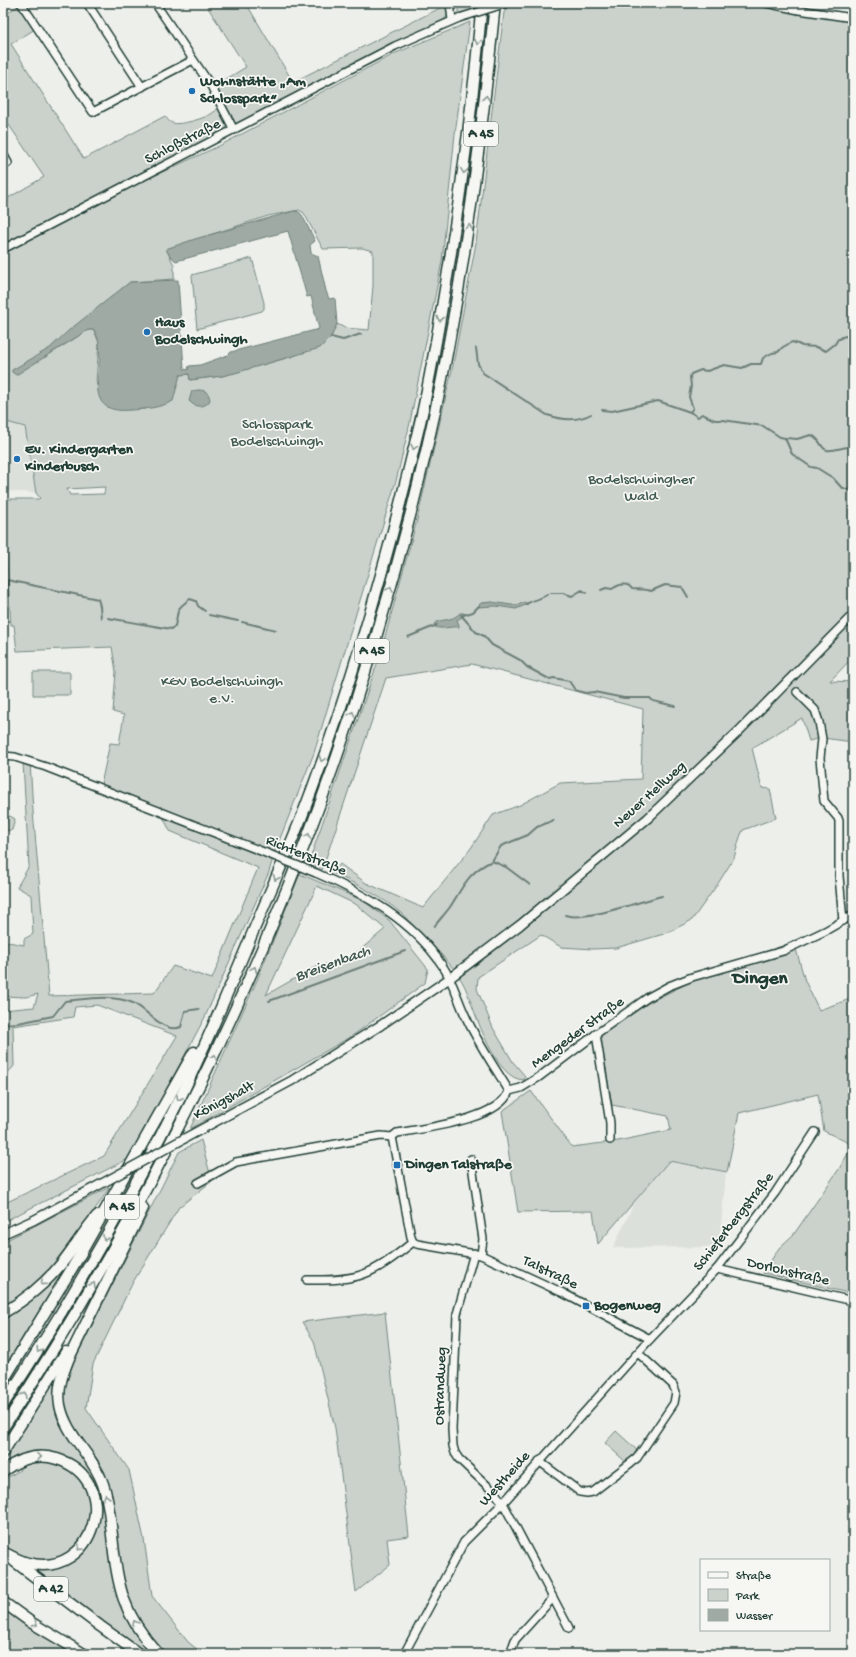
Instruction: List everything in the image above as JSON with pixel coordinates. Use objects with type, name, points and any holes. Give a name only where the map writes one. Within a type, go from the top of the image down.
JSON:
[{"type":"highway","name":"A 45","points":[[3,1405],[54,1324],[127,1199],[185,1088],[225,999],[302,816],[336,721],[368,618],[420,424],[450,263],[467,145],[482,3]]},
{"type":"highway","name":"A 45","points":[[3,1428],[57,1345],[93,1285],[166,1154],[238,1005],[274,921],[317,812],[347,728],[379,628],[414,499],[440,387],[460,284],[481,141],[495,3]]},
{"type":"highway","points":[[3,1381],[78,1260],[186,1068],[212,1014],[225,999]]},
{"type":"highway","points":[[3,1452],[93,1306],[136,1225],[166,1154]]},
{"type":"highway","points":[[3,1313],[21,1302],[51,1276],[116,1193]]},
{"type":"highway","points":[[93,1306],[62,1375],[60,1386],[60,1404],[64,1421],[96,1468],[103,1484],[108,1508],[116,1571],[127,1609],[137,1628],[158,1654]]},
{"type":"highway","points":[[3,1471],[11,1465],[36,1456],[51,1457],[65,1462],[77,1469],[87,1480],[93,1493],[96,1507],[95,1522],[90,1536],[82,1547],[70,1557],[43,1565],[28,1563],[3,1552]]},
{"type":"highway","name":"A 42","points":[[3,1552],[139,1654]]},
{"type":"highway","name":"A 42","points":[[3,1602],[32,1623],[84,1654]]},
{"type":"main road","name":"Neuer Hellweg","points":[[450,978],[526,920],[648,818],[739,730],[853,615]]},
{"type":"main road","name":"Königshalt","points":[[3,1234],[34,1220],[293,1080],[381,1025],[450,978]]},
{"type":"street","points":[[22,3],[93,112],[193,60]]},
{"type":"street","points":[[87,3],[142,87]]},
{"type":"street","points":[[155,3],[211,86],[234,130]]},
{"type":"street","points":[[450,3],[456,19]]},
{"type":"street","name":"Schloßstraße","points":[[3,249],[395,46],[456,19],[507,3]]},
{"type":"street","points":[[766,3],[799,10],[853,18]]},
{"type":"street","points":[[3,154],[8,163],[3,166]]},
{"type":"street","points":[[797,692],[815,710],[821,731],[820,758],[824,801],[839,820],[839,876],[843,921]]},
{"type":"street","name":"Richterstraße","points":[[3,756],[15,757],[46,767],[266,853],[350,888],[376,902],[395,915],[434,953],[450,978],[465,1016],[509,1091]]},
{"type":"street","name":"Mengeder Straße","points":[[509,1091],[521,1088],[539,1077],[647,998],[669,986],[692,977],[783,951],[853,915]]},
{"type":"street","points":[[596,1034],[609,1116],[610,1140]]},
{"type":"street","points":[[198,1183],[236,1162],[381,1136],[392,1136],[397,1133],[469,1119],[498,1106],[507,1099],[509,1091]]},
{"type":"street","name":"Schieferbergstraße","points":[[650,1339],[717,1269],[775,1193],[815,1132]]},
{"type":"street","points":[[307,1280],[340,1280],[372,1272],[388,1262],[413,1242],[392,1136]]},
{"type":"street","points":[[471,1159],[483,1239],[478,1254]]},
{"type":"street","name":"Talstraße","points":[[413,1242],[417,1244],[478,1254],[560,1292],[650,1339]]},
{"type":"street","name":"Ostrandweg","points":[[478,1254],[457,1314],[452,1430],[453,1446],[459,1459],[495,1493],[502,1503],[569,1628]]},
{"type":"street","name":"Dorlohstraße","points":[[717,1269],[853,1300]]},
{"type":"street","name":"Westheide","points":[[404,1654],[464,1542],[502,1503],[650,1339]]},
{"type":"street","points":[[539,1461],[580,1492],[587,1493],[601,1486],[638,1458],[674,1402],[676,1395],[673,1385],[638,1353]]},
{"type":"street","points":[[510,1654],[515,1640],[553,1598]]},
{"type":"shaded area","name":"Ev. Kindergarten Kinderbusch","points":[[3,421],[25,427],[36,493],[3,491]]},
{"type":"shaded area","points":[[3,525],[6,580],[10,640],[3,638]]},
{"type":"shaded area","points":[[669,1161],[726,1173],[719,1247],[613,1248],[635,1201]]},
{"type":"green space","points":[[205,3],[246,3],[293,82],[446,5],[448,14],[445,19],[309,87],[84,208],[219,146],[396,53],[470,22],[455,134],[442,261],[409,427],[396,481],[314,753],[275,851],[269,872],[205,1017],[130,1158],[3,1222],[3,1204],[104,1156],[177,1036],[97,1005],[75,1007],[73,1017],[13,1026],[14,1066],[3,1078],[3,1010],[34,1007],[38,994],[26,997],[3,996],[3,941],[24,945],[24,939],[33,934],[31,895],[17,887],[29,866],[23,763],[30,762],[49,996],[154,993],[173,966],[212,979],[258,868],[170,831],[161,813],[100,789],[110,743],[119,744],[124,715],[113,712],[116,672],[112,647],[17,651],[14,625],[11,625],[5,531],[3,531],[3,499],[40,498],[36,493],[25,427],[3,421],[3,249],[6,247],[3,240],[3,201],[44,177],[3,116],[3,16],[19,5],[35,29],[11,44],[84,159],[165,116],[172,123],[176,124],[205,117],[226,102],[215,86],[246,67]],"holes":[[[299,210],[304,213],[323,249],[362,248],[373,251],[373,286],[369,330],[345,328],[337,324],[331,337],[294,356],[222,376],[190,380],[189,374],[179,375],[146,409],[137,409],[101,400],[96,382],[99,343],[94,330],[88,330],[44,358],[50,348],[130,282],[174,279],[174,265],[166,249],[268,216]],[[105,487],[104,494],[70,495],[67,489]]]},
{"type":"green space","points":[[458,3],[473,3],[473,9],[458,14]]},
{"type":"green space","name":"Bodelschwingher Wald","points":[[514,3],[766,3],[799,10],[853,18],[853,657],[830,681],[853,682],[853,742],[823,738],[820,717],[811,701],[806,705],[814,716],[820,738],[809,741],[802,718],[752,748],[762,788],[770,789],[776,818],[743,830],[734,858],[692,920],[667,933],[616,948],[593,949],[561,947],[541,935],[478,977],[477,989],[493,1028],[513,1062],[525,1076],[524,1080],[513,1077],[504,1069],[495,1057],[480,1027],[462,981],[440,953],[405,917],[385,901],[333,873],[340,864],[366,883],[423,908],[471,848],[493,815],[520,805],[560,783],[641,779],[643,709],[472,664],[386,678],[322,870],[308,865],[380,655],[417,520],[452,370],[476,243],[504,12]]},
{"type":"green space","points":[[813,3],[853,3],[853,8]]},
{"type":"green space","points":[[252,258],[264,303],[264,309],[262,311],[197,329],[192,275]]},
{"type":"green space","points":[[33,672],[69,672],[70,695],[33,695]]},
{"type":"green space","points":[[10,816],[15,819],[12,830],[8,831],[5,827],[8,817]]},
{"type":"green space","points":[[300,874],[362,900],[389,920],[428,969],[425,983],[352,1036],[190,1129],[257,980]],"holes":[[[317,886],[357,905],[385,929],[353,956],[313,968],[266,995]]]},
{"type":"green space","points":[[794,942],[805,981],[819,1010],[853,998],[853,1145],[824,1131],[818,1094],[739,1113],[727,1172],[669,1161],[598,1244],[593,1211],[518,1212],[502,1111],[531,1091],[572,1147],[618,1141],[671,1130],[668,1116],[612,1105],[600,1035],[650,1002],[686,984],[685,978]]},
{"type":"green space","points":[[201,1140],[212,1181],[179,1207],[133,1282],[93,1364],[86,1408],[129,1470],[144,1539],[152,1596],[188,1642],[203,1654],[168,1654],[154,1640],[138,1636],[153,1654],[145,1654],[3,1544],[3,1480],[20,1470],[13,1459],[3,1464],[3,1461],[32,1418],[58,1373],[68,1377],[73,1363],[179,1152]]},
{"type":"green space","points":[[853,1145],[853,1294],[763,1273],[779,1248],[794,1234],[839,1169]]},
{"type":"green space","points":[[110,1187],[51,1267],[17,1299],[3,1306],[3,1242]]},
{"type":"green space","points":[[82,1242],[6,1366],[3,1370],[3,1317]]},
{"type":"green space","points":[[385,1312],[409,1536],[387,1539],[390,1565],[356,1592],[335,1428],[314,1341],[302,1322]]},
{"type":"green space","points":[[616,1431],[639,1452],[627,1463],[605,1443]]},
{"type":"green space","points":[[3,1607],[19,1620],[73,1654],[3,1654]]},
{"type":"water","points":[[294,211],[299,212],[302,215],[315,241],[310,245],[311,253],[318,256],[329,299],[335,298],[337,324],[331,337],[320,348],[222,376],[190,380],[189,374],[180,375],[173,401],[158,407],[137,410],[115,410],[105,406],[100,399],[98,389],[99,342],[94,330],[88,330],[16,375],[12,372],[12,370],[50,348],[68,331],[130,282],[178,280],[184,369],[188,370],[189,366],[200,365],[228,355],[231,352],[319,329],[311,296],[307,297],[288,231],[176,261],[170,256],[166,249],[195,239]]},
{"type":"water","points":[[203,390],[208,393],[210,400],[206,405],[197,406],[189,401],[192,391]]},
{"type":"water","points":[[492,602],[511,605],[518,605],[524,602],[528,604],[516,609],[496,606],[477,607],[481,603]]},
{"type":"water","points":[[460,613],[464,613],[465,615],[457,620],[459,627],[435,627],[434,624],[437,622],[454,618]]},
{"type":"waterway","points":[[331,337],[343,340],[361,334]]},
{"type":"waterway","points":[[690,412],[693,408],[689,397],[691,374],[701,370],[707,371],[724,365],[742,368],[751,364],[761,364],[763,358],[772,353],[778,352],[792,342],[802,346],[816,347],[826,351],[842,337],[846,336],[853,338]]},
{"type":"waterway","points":[[476,348],[478,364],[483,373],[547,415],[558,418],[575,419],[586,417],[591,414]]},
{"type":"waterway","points":[[602,410],[612,411],[658,401],[690,412],[698,417],[702,414],[715,420],[763,426],[780,437],[785,438],[792,454],[811,467],[817,468],[833,478],[841,487],[853,492]]},
{"type":"waterway","points":[[786,438],[797,439],[811,435],[817,438],[823,448],[827,450],[847,447]]},
{"type":"waterway","points":[[8,605],[7,580],[98,599],[101,618]]},
{"type":"waterway","points":[[601,590],[606,588],[612,589],[625,584],[632,589],[651,591],[665,585],[682,587],[688,597]]},
{"type":"waterway","points":[[551,593],[563,593],[572,596],[582,590],[587,593]]},
{"type":"waterway","points":[[526,604],[548,594]]},
{"type":"waterway","points":[[108,618],[171,629],[175,626],[180,608],[190,599],[196,601],[198,606],[205,611]]},
{"type":"waterway","points":[[463,615],[473,612],[479,606]]},
{"type":"waterway","points":[[209,615],[238,621]]},
{"type":"waterway","points":[[461,615],[476,632],[484,636],[492,645],[520,660],[527,667],[549,679],[554,678],[569,681],[575,690],[585,693],[594,692],[624,698],[650,698],[653,701],[675,706]]},
{"type":"waterway","points":[[242,622],[276,630]]},
{"type":"waterway","points":[[408,637],[437,625]]},
{"type":"waterway","points":[[492,861],[501,846],[528,835],[537,827],[554,820]]},
{"type":"waterway","name":"Breisenbach","points":[[434,927],[472,875],[484,865],[492,861],[506,867],[530,885]]},
{"type":"waterway","name":"Breisenbach","points":[[565,915],[585,916],[613,910],[662,896]]},
{"type":"waterway","name":"Breisenbach","points":[[269,1001],[405,951]]},
{"type":"waterway","name":"Breisenbach","points":[[3,1024],[18,1023],[53,1016],[65,1001],[90,998],[125,1000],[138,1006],[162,1024],[174,1028],[181,1027],[185,1011],[199,1009]]},
{"type":"place","name":"Wohnstätte „Am Schlosspark“","points":[[192,91]]},
{"type":"place","name":"Haus Bodelschwingh","points":[[147,332]]},
{"type":"place","name":"Ev. Kindergarten Kinderbusch","points":[[17,459]]},
{"type":"place","name":"Dingen Talstraße","points":[[397,1165]]},
{"type":"place","name":"Bogenweg","points":[[586,1306]]},
{"type":"district","name":"Dingen","points":[[760,979]]},
{"type":"park label","name":"Schlosspark Bodelschwingh","points":[[277,434]]},
{"type":"park label","name":"KGV Bodelschwingh e.V.","points":[[222,690]]}]
